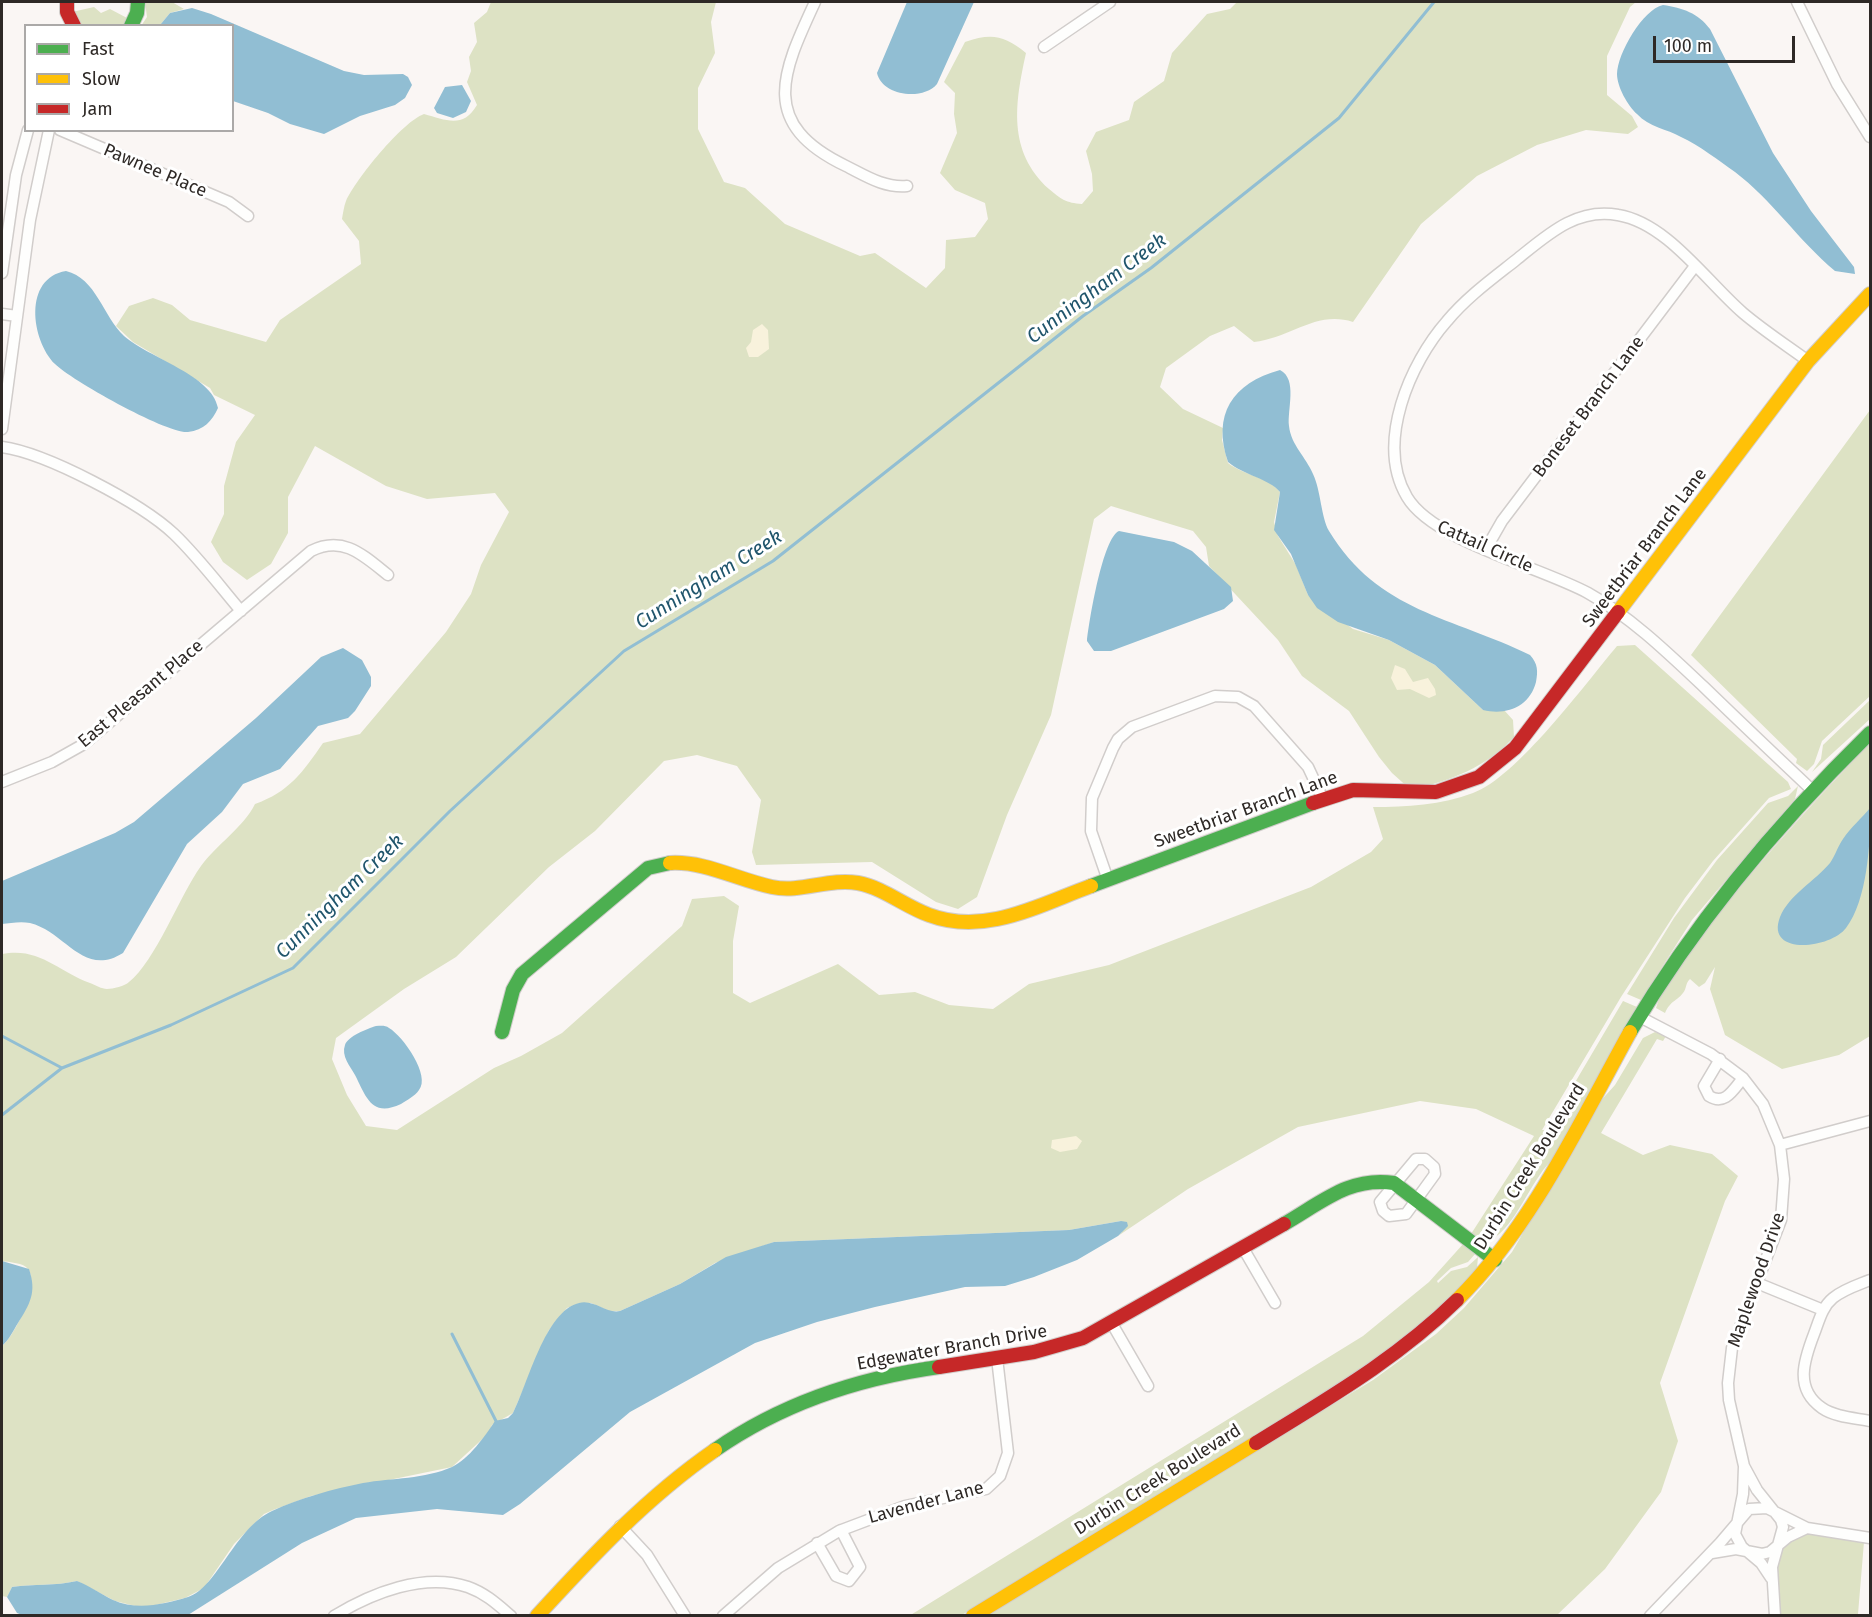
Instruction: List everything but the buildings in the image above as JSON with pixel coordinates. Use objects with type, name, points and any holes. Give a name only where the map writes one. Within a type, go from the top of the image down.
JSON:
[{"type":"street","points":[[132,24],[137,14],[138,2]]},
{"type":"street","points":[[815,2],[791,54],[785,78],[786,102],[794,125],[808,144],[834,160],[887,185],[907,186]]},
{"type":"street","points":[[1044,47],[1110,2]]},
{"type":"street","points":[[1797,2],[1837,84],[1870,137]]},
{"type":"street","points":[[65,4],[72,24]]},
{"type":"street","points":[[2,273],[16,175],[27,132]]},
{"type":"street","points":[[2,429],[30,220],[49,132]]},
{"type":"street","name":"Pawnee Place","points":[[65,132],[229,202],[248,216]]},
{"type":"street","name":"Cattail Circle","points":[[1808,361],[1744,314],[1695,266],[1646,224],[1614,214],[1581,217],[1562,224],[1504,269],[1462,304],[1438,332],[1418,364],[1407,390],[1396,438],[1396,467],[1402,489],[1423,517],[1443,530],[1573,585],[1618,614],[1668,654],[1813,791]]},
{"type":"street","name":"Boneset Branch Lane","points":[[1486,549],[1502,521],[1695,266]]},
{"type":"street","name":"Sweetbriar Branch Lane","points":[[502,1032],[513,990],[522,974],[648,868],[663,862],[680,862],[774,888],[790,889],[838,882],[860,883],[939,918],[972,923],[1006,918],[1323,799],[1359,789],[1423,794],[1442,791],[1461,786],[1489,772],[1515,748],[1808,361],[1870,294]]},
{"type":"street","points":[[2,315],[17,316]]},
{"type":"street","points":[[2,447],[54,463],[137,506],[156,519],[190,550],[241,611]]},
{"type":"street","name":"East Pleasant Place","points":[[2,782],[52,762],[84,744],[311,551],[330,545],[348,547],[388,575]]},
{"type":"street","points":[[1108,880],[1091,831],[1092,798],[1118,739],[1132,727],[1215,696],[1238,697],[1254,706],[1308,767],[1323,799]]},
{"type":"street","name":"Durbin Creek Boulevard","points":[[973,1616],[1390,1359],[1453,1307],[1495,1260],[1535,1200],[1661,980],[1702,920],[1813,791],[1870,733]]},
{"type":"street","name":"Maplewood Drive","points":[[1640,1017],[1720,1059],[1743,1078],[1763,1104],[1780,1145],[1784,1202],[1775,1236],[1732,1348],[1728,1400],[1744,1466],[1757,1490],[1774,1511],[1783,1527],[1779,1545],[1773,1557],[1771,1578],[1775,1616]]},
{"type":"street","points":[[1720,1059],[1704,1086],[1709,1096],[1718,1100],[1725,1098],[1743,1078]]},
{"type":"street","points":[[1780,1145],[1870,1121]]},
{"type":"street","points":[[1416,1159],[1425,1159],[1434,1167],[1435,1174],[1418,1200],[1406,1214],[1389,1216],[1383,1211],[1380,1202],[1416,1159]]},
{"type":"street","name":"Edgewater Branch Drive","points":[[537,1616],[620,1526],[680,1473],[732,1438],[771,1416],[833,1391],[883,1376],[1056,1348],[1083,1338],[1352,1185],[1374,1180],[1394,1183]]},
{"type":"street","points":[[1394,1183],[1495,1260]]},
{"type":"street","points":[[1243,1248],[1275,1304]]},
{"type":"street","points":[[1870,1280],[1833,1298],[1823,1310],[1804,1361],[1805,1387],[1817,1404],[1828,1411],[1870,1421]]},
{"type":"street","points":[[1757,1283],[1823,1310]]},
{"type":"street","points":[[1111,1322],[1148,1386]]},
{"type":"street","name":"Lavender Lane","points":[[723,1616],[778,1568],[841,1530],[905,1506],[980,1491],[996,1481],[1003,1471],[1008,1453],[997,1358]]},
{"type":"street","name":"Maplewood Drive","points":[[1744,1466],[1737,1541],[1761,1563],[1771,1578]]},
{"type":"street","points":[[1650,1616],[1709,1554],[1742,1513],[1756,1506],[1774,1511],[1807,1528],[1870,1539]]},
{"type":"street","points":[[620,1526],[647,1555],[685,1616]]},
{"type":"street","points":[[1709,1554],[1732,1549],[1762,1554],[1807,1528]]},
{"type":"street","points":[[817,1543],[836,1576],[849,1581],[860,1567],[841,1530]]},
{"type":"street","points":[[334,1616],[380,1593],[446,1582],[480,1592],[511,1616]]},
{"type":"green space","points":[[145,2],[172,2],[184,9],[170,13],[161,24],[142,24],[147,17]]},
{"type":"green space","points":[[491,2],[716,2],[711,22],[715,53],[698,88],[698,129],[724,182],[745,188],[785,224],[860,256],[875,253],[926,288],[945,268],[946,240],[975,237],[988,219],[985,203],[955,190],[940,173],[957,133],[954,114],[955,93],[944,82],[965,42],[982,37],[1004,39],[1026,53],[1017,108],[1020,142],[1026,159],[1036,174],[1049,189],[1072,203],[1082,204],[1093,191],[1092,174],[1086,151],[1096,132],[1129,120],[1134,102],[1164,81],[1172,53],[1207,14],[1230,9],[1237,2],[1636,2],[1630,7],[1607,56],[1607,95],[1632,116],[1638,127],[1628,134],[1586,130],[1537,145],[1477,176],[1421,224],[1353,322],[1340,319],[1315,322],[1280,336],[1254,342],[1234,326],[1210,336],[1166,368],[1160,387],[1183,409],[1223,428],[1222,440],[1228,463],[1263,479],[1280,492],[1274,522],[1278,536],[1296,565],[1308,595],[1353,629],[1389,640],[1435,665],[1483,710],[1504,710],[1513,720],[1514,737],[1503,748],[1479,765],[1454,777],[1411,790],[1392,773],[1379,757],[1349,711],[1302,676],[1278,640],[1209,566],[1206,547],[1193,531],[1111,506],[1094,519],[1051,715],[1007,815],[977,897],[958,909],[936,902],[872,862],[756,865],[752,852],[761,800],[737,766],[697,755],[664,761],[595,831],[549,867],[456,957],[404,989],[336,1038],[332,1059],[347,1095],[366,1126],[397,1130],[494,1068],[562,1033],[682,926],[692,899],[724,896],[739,906],[733,941],[733,993],[750,1003],[838,964],[879,995],[915,992],[949,1005],[993,1009],[1029,984],[1109,965],[1311,887],[1371,852],[1383,839],[1373,807],[1436,803],[1473,793],[1490,784],[1509,769],[1550,728],[1617,646],[1635,645],[1788,782],[1791,789],[1769,798],[1713,861],[1685,898],[1621,997],[1542,1130],[1547,1130],[1623,1001],[1637,1007],[1551,1161],[1536,1180],[1508,1225],[1491,1240],[1495,1229],[1494,1212],[1487,1241],[1471,1234],[1534,1136],[1476,1109],[1420,1101],[1298,1127],[1188,1189],[1118,1236],[1122,1232],[1121,1221],[1069,1230],[774,1242],[715,1263],[680,1284],[620,1311],[609,1311],[591,1303],[580,1303],[567,1308],[549,1330],[513,1413],[492,1425],[489,1433],[452,1467],[311,1496],[264,1514],[234,1544],[204,1588],[185,1598],[143,1608],[115,1601],[77,1581],[12,1587],[7,1597],[2,1596],[2,1346],[13,1332],[24,1309],[31,1286],[31,1276],[23,1265],[2,1261],[2,954],[27,954],[38,957],[105,989],[119,987],[129,982],[139,972],[158,944],[201,866],[244,821],[255,804],[277,793],[294,780],[323,743],[360,734],[446,632],[471,594],[481,565],[509,512],[495,493],[427,499],[386,486],[315,446],[288,497],[288,533],[271,564],[247,580],[223,562],[211,542],[224,514],[224,486],[236,442],[255,415],[214,395],[210,388],[133,342],[116,326],[129,306],[153,298],[172,305],[190,320],[266,342],[280,320],[361,264],[359,241],[342,219],[346,201],[359,179],[380,152],[415,119],[424,114],[454,121],[472,113],[477,105],[467,82],[471,71],[469,57],[477,42],[474,23],[487,12]]},
{"type":"green space","points":[[94,7],[101,13],[110,9],[129,19],[126,24],[79,24],[72,12]]},
{"type":"green space","points":[[1870,410],[1870,696],[1822,741],[1814,764],[1807,771],[1796,763],[1797,759],[1691,655]]},
{"type":"green space","points":[[1870,700],[1870,719],[1812,772],[1821,759],[1823,745]]},
{"type":"green space","points":[[1870,743],[1870,1036],[1839,1055],[1782,1069],[1725,1035],[1710,989],[1715,967],[1705,983],[1699,987],[1690,979],[1683,993],[1665,1013],[1656,1008],[1670,980],[1731,898],[1799,819]]},
{"type":"green space","points":[[1798,786],[1795,799],[1692,920],[1641,1000],[1627,994],[1674,918],[1717,860],[1768,803],[1788,796]]},
{"type":"green space","points":[[1655,1032],[1666,1036],[1663,1041],[1657,1039],[1601,1133],[1643,1155],[1670,1145],[1712,1154],[1738,1176],[1725,1201],[1660,1383],[1678,1441],[1661,1492],[1605,1569],[1557,1615],[984,1616],[1373,1380],[1436,1334],[1464,1308],[1512,1252],[1596,1106],[1615,1085],[1643,1038]]},
{"type":"green space","points":[[1464,1243],[1476,1253],[1468,1262],[1451,1268],[1437,1281],[1438,1283],[1451,1271],[1467,1267],[1478,1257],[1477,1268],[1417,1331],[1378,1361],[962,1615],[909,1616],[1363,1336],[1429,1282]]},
{"type":"green space","points":[[1816,1534],[1864,1542],[1858,1614],[1855,1616],[1780,1615],[1778,1562],[1781,1550],[1787,1541],[1799,1535]]},
{"type":"sand","points":[[762,324],[768,330],[769,349],[758,357],[749,357],[746,348],[751,342],[753,330]]},
{"type":"sand","points":[[1395,665],[1405,669],[1413,682],[1428,678],[1436,695],[1429,698],[1410,689],[1397,690],[1391,678]]},
{"type":"sand","points":[[1076,1136],[1082,1141],[1077,1149],[1060,1152],[1051,1148],[1052,1140]]},
{"type":"water","points":[[907,2],[974,2],[937,84],[922,93],[904,94],[894,91],[880,81],[877,73]]},
{"type":"water","points":[[1663,5],[1690,12],[1710,29],[1773,153],[1811,211],[1854,267],[1855,274],[1835,271],[1809,247],[1761,195],[1735,172],[1709,153],[1676,134],[1647,122],[1630,106],[1617,79],[1621,55],[1640,23],[1655,8]]},
{"type":"water","points":[[192,8],[211,14],[344,71],[364,75],[403,74],[408,77],[412,85],[405,98],[395,105],[360,116],[324,134],[290,124],[268,113],[234,101],[234,24],[161,24],[170,13]]},
{"type":"water","points":[[462,85],[471,101],[466,112],[453,118],[437,113],[434,108],[445,87]]},
{"type":"water","points":[[66,271],[85,281],[124,336],[204,386],[213,396],[218,408],[207,424],[188,432],[161,424],[99,393],[55,364],[41,340],[35,311],[37,297],[43,285],[52,276]]},
{"type":"water","points":[[1280,370],[1289,380],[1290,433],[1313,474],[1329,531],[1349,558],[1370,579],[1394,596],[1419,609],[1530,655],[1536,665],[1537,678],[1533,690],[1523,703],[1501,712],[1483,710],[1435,665],[1389,640],[1338,622],[1317,608],[1308,595],[1291,554],[1274,530],[1280,492],[1270,484],[1228,462],[1224,445],[1225,416],[1238,392],[1249,383]]},
{"type":"water","points":[[1119,531],[1174,542],[1192,551],[1231,587],[1233,601],[1224,609],[1111,651],[1094,651],[1087,641],[1094,599],[1102,563],[1113,537]]},
{"type":"water","points":[[343,648],[362,660],[371,677],[371,686],[355,711],[348,718],[318,726],[280,769],[243,784],[222,812],[187,844],[123,953],[109,959],[97,960],[85,957],[43,928],[30,923],[2,924],[2,881],[115,833],[134,822],[256,718],[321,657]]},
{"type":"water","points":[[1870,808],[1870,837],[1863,887],[1859,903],[1846,928],[1827,941],[1814,944],[1790,943],[1782,938],[1778,930],[1784,909],[1830,863],[1846,835]]},
{"type":"water","points":[[376,1026],[387,1027],[395,1032],[414,1057],[421,1076],[422,1084],[419,1090],[411,1098],[391,1108],[376,1107],[371,1103],[344,1053],[345,1045],[350,1039]]},
{"type":"water","points":[[1121,1221],[1127,1222],[1128,1226],[1118,1236],[1077,1260],[1034,1277],[1005,1286],[965,1287],[875,1307],[817,1322],[755,1343],[630,1412],[520,1504],[503,1515],[437,1509],[356,1518],[302,1543],[188,1615],[22,1615],[17,1613],[7,1597],[12,1587],[77,1581],[113,1600],[132,1605],[160,1604],[188,1597],[208,1582],[247,1530],[272,1511],[340,1488],[420,1476],[452,1467],[470,1453],[495,1421],[508,1418],[513,1413],[539,1350],[556,1319],[567,1309],[579,1303],[590,1303],[620,1311],[680,1284],[726,1257],[774,1242],[1069,1230]]},
{"type":"water","points":[[2,1261],[29,1269],[32,1291],[26,1310],[2,1346]]},
{"type":"waterway","name":"Cunningham Creek","points":[[2,1115],[62,1068],[171,1025],[293,968],[450,811],[624,651],[773,561],[1083,316],[1151,268],[1339,118],[1434,2]]},
{"type":"waterway","points":[[2,1036],[62,1068]]},
{"type":"waterway","points":[[452,1334],[497,1423]]},
{"type":"traffic: fast","points":[[132,24],[137,13],[138,2]]},
{"type":"traffic: fast","points":[[1630,1032],[1682,951],[1740,875],[1803,802],[1870,733]]},
{"type":"traffic: fast","points":[[1091,886],[1313,803]]},
{"type":"traffic: fast","points":[[502,1032],[513,990],[522,974],[648,868],[670,863]]},
{"type":"traffic: fast","points":[[1284,1224],[1323,1200],[1350,1187],[1378,1182],[1394,1183],[1495,1260]]},
{"type":"traffic: fast","points":[[715,1450],[767,1419],[822,1395],[880,1378],[939,1367]]},
{"type":"traffic: slow","points":[[1618,612],[1808,361],[1870,294]]},
{"type":"traffic: slow","points":[[670,863],[696,865],[772,887],[794,888],[836,882],[858,883],[877,889],[929,915],[950,921],[971,922],[1012,916],[1091,886]]},
{"type":"traffic: slow","points":[[1457,1300],[1484,1271],[1531,1207],[1573,1138],[1630,1032]]},
{"type":"traffic: slow","points":[[973,1616],[1256,1443]]},
{"type":"traffic: slow","points":[[537,1616],[643,1507],[715,1450]]},
{"type":"traffic: jam","points":[[67,2],[67,12],[73,24]]},
{"type":"traffic: jam","points":[[1313,803],[1353,790],[1436,792],[1479,777],[1515,748],[1618,612]]},
{"type":"traffic: jam","points":[[939,1367],[1034,1352],[1083,1338],[1284,1224]]},
{"type":"traffic: jam","points":[[1256,1443],[1386,1360],[1457,1300]]}]
